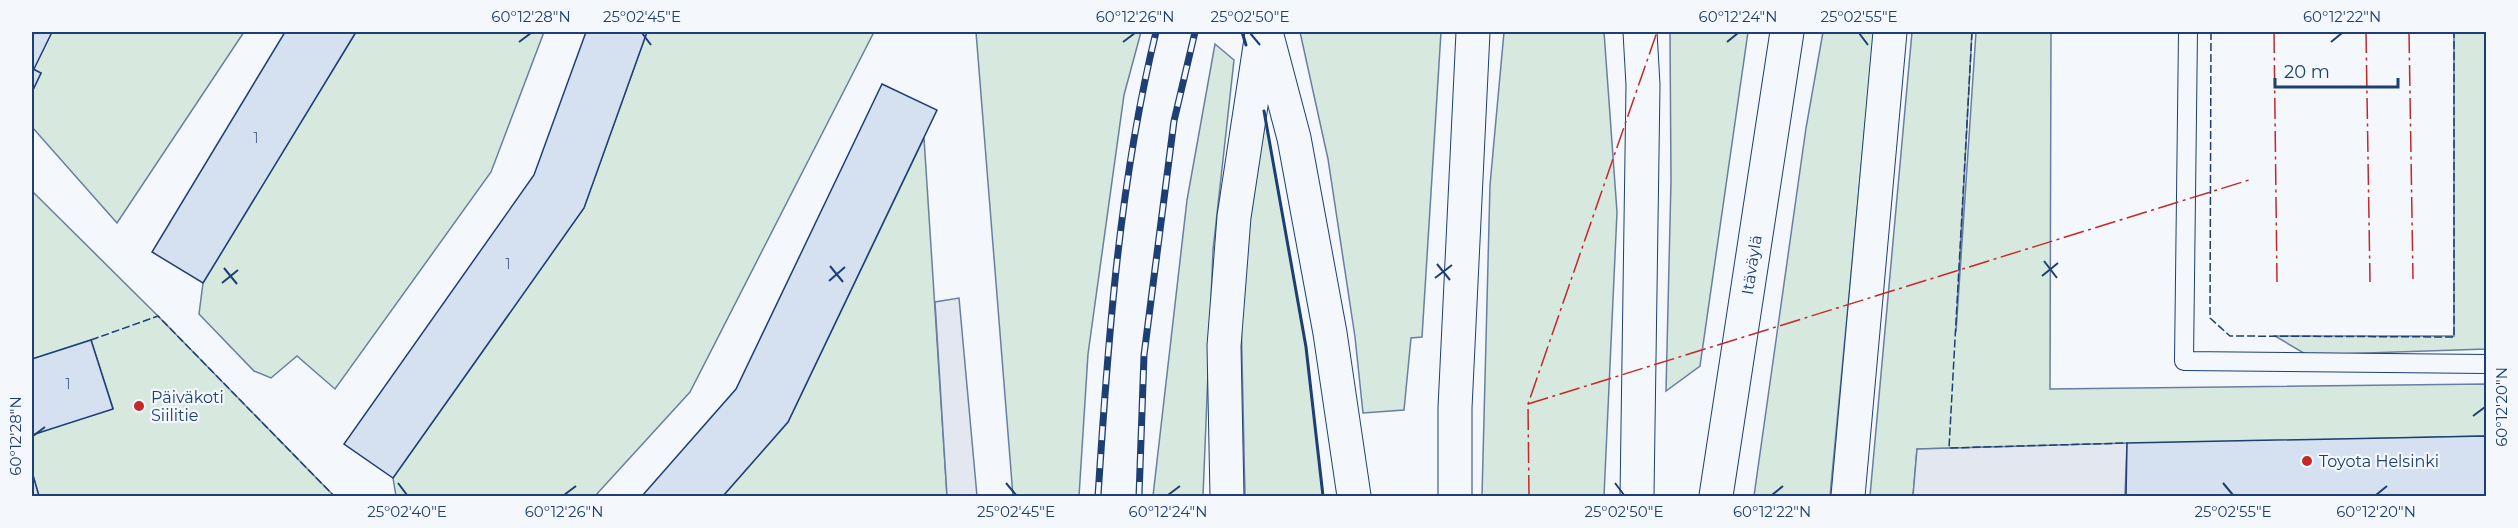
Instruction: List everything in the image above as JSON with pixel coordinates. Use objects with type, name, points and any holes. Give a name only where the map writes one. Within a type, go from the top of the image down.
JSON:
[{"type":"highway","points":[[1264,32],[1294,138],[1330,333],[1354,496]]},
{"type":"highway","points":[[1227,496],[1224,346],[1234,217],[1264,32]]},
{"type":"highway","points":[[1455,496],[1455,408],[1473,32]]},
{"type":"highway","points":[[1638,496],[1643,85],[1640,32]]},
{"type":"highway","name":"Itäväylä","points":[[1716,496],[1787,32]]},
{"type":"highway","points":[[1848,496],[1890,32]]},
{"type":"lane","points":[[2188,32],[2184,361],[2487,364]]},
{"type":"shaded area","points":[[52,32],[244,32],[117,223],[32,127],[32,92],[41,73],[33,69]]},
{"type":"shaded area","points":[[356,32],[544,32],[491,172],[335,389],[297,356],[271,378],[254,371],[199,314],[203,283]]},
{"type":"shaded area","points":[[647,32],[874,32],[690,392],[595,496],[396,496],[393,478],[584,208]]},
{"type":"shaded area","points":[[976,32],[1141,32],[1124,95],[1088,354],[1079,496],[1013,496]]},
{"type":"shaded area","points":[[1300,32],[1441,32],[1422,337],[1411,338],[1404,410],[1363,413],[1355,337],[1328,159]]},
{"type":"shaded area","points":[[1504,32],[1604,32],[1617,212],[1604,496],[1482,496],[1490,185]]},
{"type":"shaded area","points":[[1670,32],[1748,32],[1700,366],[1666,391],[1671,181]]},
{"type":"shaded area","points":[[1823,32],[1874,32],[1830,496],[1754,496],[1806,128]]},
{"type":"shaded area","points":[[1912,32],[1972,32],[1956,332],[1976,32],[2051,32],[2050,389],[2486,384],[2486,436],[1917,449],[1913,496],[1870,496]]},
{"type":"shaded area","points":[[2454,32],[2486,32],[2486,349],[2307,355],[2275,336],[2454,336]]},
{"type":"shaded area","points":[[1215,44],[1234,60],[1213,250],[1203,496],[1153,496],[1187,200]]},
{"type":"shaded area","points":[[1265,116],[1306,347],[1323,496],[1245,496],[1241,311],[1246,209]]},
{"type":"shaded area","points":[[924,138],[947,496],[723,496],[788,422]]},
{"type":"shaded area","name":"Päiväkoti Siilitie","points":[[32,191],[334,496],[39,496],[32,472],[32,435],[113,408],[91,340],[32,359]]},
{"type":"shaded area","points":[[959,298],[977,496],[947,496],[935,302]]},
{"type":"shaded area","points":[[2127,443],[2125,496],[1913,496],[1917,449]]},
{"type":"building","points":[[32,32],[52,32],[32,73]]},
{"type":"building","points":[[285,32],[356,32],[203,283],[152,252]]},
{"type":"building","points":[[586,32],[647,32],[584,208],[393,478],[344,444],[534,175]]},
{"type":"building","points":[[33,69],[41,73],[32,92],[32,73]]},
{"type":"building","points":[[882,84],[937,110],[788,422],[723,496],[642,496],[736,389]]},
{"type":"building","points":[[91,340],[113,409],[32,435],[32,359]]},
{"type":"building","name":"Toyota Helsinki","points":[[2486,436],[2486,496],[2126,496],[2127,443]]},
{"type":"building","points":[[32,472],[39,496],[32,496]]},
{"type":"railway","points":[[1098,496],[1111,321],[1124,204],[1143,89],[1156,32]]},
{"type":"railway","points":[[1139,496],[1144,355],[1174,121],[1195,32]]},
{"type":"fence","points":[[1972,32],[1949,448],[2127,443]]},
{"type":"fence","points":[[2211,32],[2210,318],[2230,336],[2454,337],[2454,32]]},
{"type":"fence","points":[[91,340],[158,316],[334,496]]},
{"type":"wall","points":[[1242,32],[1246,45]]},
{"type":"wall","points":[[1264,111],[1306,347],[1323,496]]},
{"type":"power","points":[[1529,496],[1528,404],[1657,32]]},
{"type":"power","points":[[2274,32],[2277,282]]},
{"type":"power","points":[[2366,32],[2370,282]]},
{"type":"power","points":[[2409,32],[2413,279]]},
{"type":"power","points":[[1528,404],[2249,180]]},
{"type":"place","name":"Päiväkoti Siilitie","points":[[139,406]]},
{"type":"place","name":"Toyota Helsinki","points":[[2307,461]]}]
